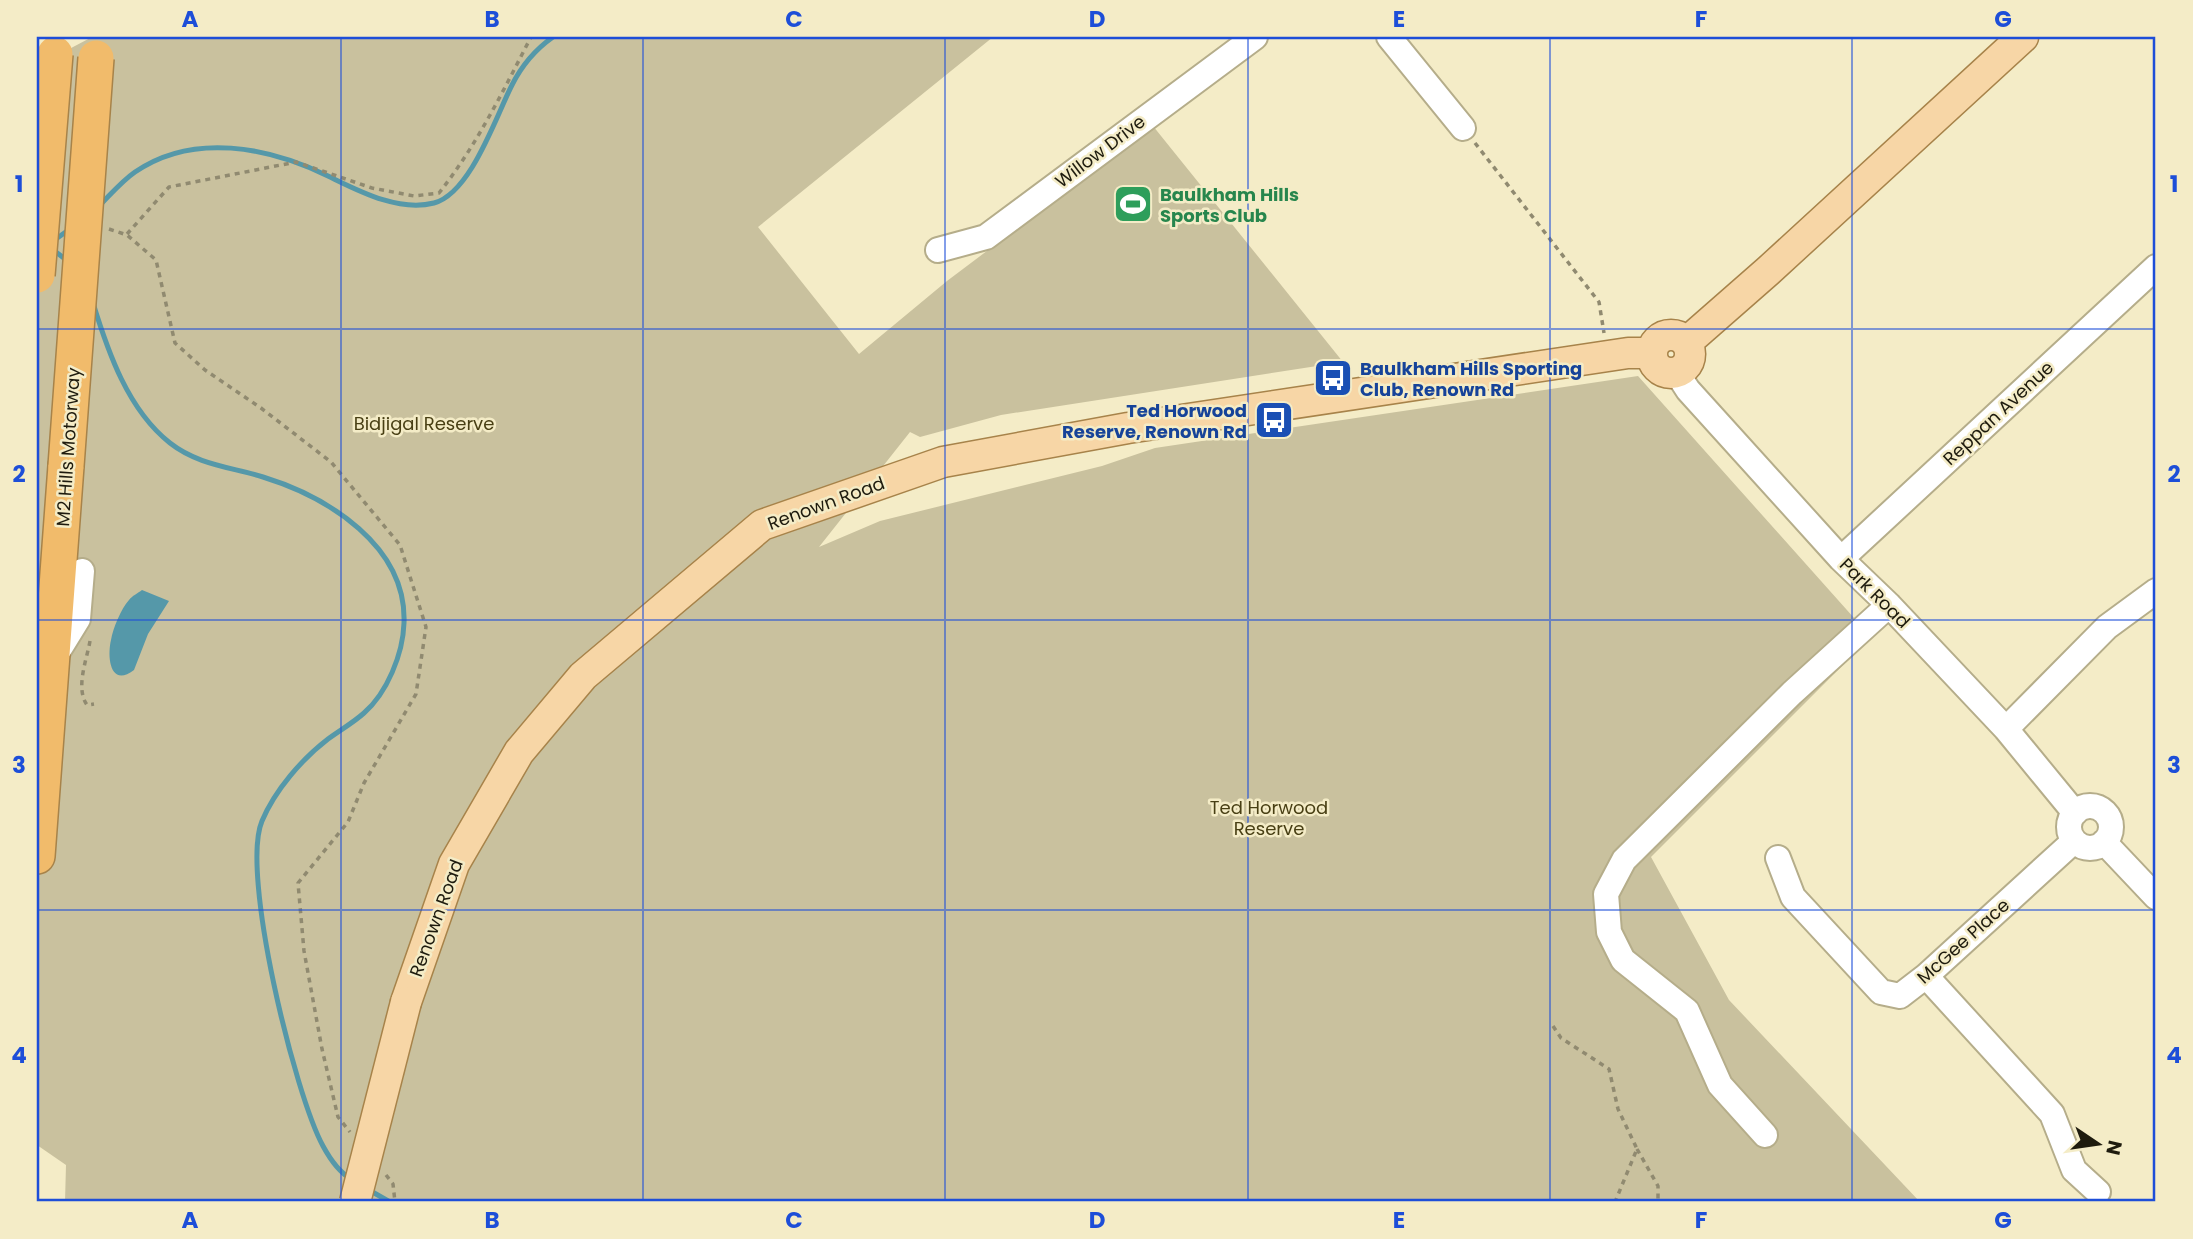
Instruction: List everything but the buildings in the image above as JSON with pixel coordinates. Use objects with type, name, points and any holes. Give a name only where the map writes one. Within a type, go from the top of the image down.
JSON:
[{"type":"highway","points":[[37,275],[55,45]]},
{"type":"highway","name":"M2 Hills Motorway","points":[[37,856],[97,47]]},
{"type":"main road","points":[[1687,342],[2023,37]]},
{"type":"main road","points":[[1668,335],[1687,342],[1690,361],[1687,367],[1676,373],[1664,373],[1655,365],[1652,353],[1657,341],[1668,335]]},
{"type":"main road","name":"Renown Road","points":[[355,1202],[406,1002],[454,864],[519,752],[583,676],[762,525],[943,462],[1154,424],[1628,353],[1652,353]]},
{"type":"street","name":"Willow Drive","points":[[938,250],[986,237],[1255,37]]},
{"type":"street","points":[[1388,37],[1463,128]]},
{"type":"street","name":"Reppan Avenue","points":[[1841,559],[2156,267]]},
{"type":"street","name":"Park Road","points":[[1676,373],[1688,390],[1841,559],[1889,605],[2006,729],[2075,813]]},
{"type":"street","points":[[53,659],[78,619],[82,571]]},
{"type":"street","points":[[2006,729],[2107,627],[2156,590]]},
{"type":"street","points":[[1765,1135],[1720,1085],[1687,1011],[1623,960],[1609,932],[1606,894],[1624,860],[1792,693],[1889,605]]},
{"type":"street","points":[[2093,807],[2109,818],[2110,831],[2104,842],[2092,848],[2085,848],[2074,841],[2069,824],[2080,809],[2093,807]]},
{"type":"street","name":"McGee Place","points":[[1778,858],[1793,897],[1881,992],[1900,996],[1926,976],[2074,841]]},
{"type":"street","points":[[2104,842],[2156,897]]},
{"type":"street","points":[[1926,976],[2052,1114],[2074,1170],[2098,1192]]},
{"type":"path","points":[[127,235],[169,187],[296,162],[372,188],[414,196],[439,193],[484,129],[531,37]]},
{"type":"path","points":[[1463,128],[1600,302],[1604,334]]},
{"type":"path","points":[[106,228],[127,235],[156,260],[175,343],[205,370],[261,408],[331,462],[400,545],[426,627],[416,694],[364,783],[348,822],[298,883],[304,951],[322,1049],[338,1117],[354,1136]]},
{"type":"path","points":[[1553,1026],[1560,1038],[1609,1069],[1618,1109],[1658,1186],[1658,1202]]},
{"type":"path","points":[[1615,1202],[1637,1149]]},
{"type":"path","points":[[385,1174],[393,1184],[395,1202]]},
{"type":"green space","points":[[92,37],[993,37],[758,227],[859,354],[947,281],[1153,126],[1343,362],[1001,415],[920,437],[910,432],[819,547],[880,521],[1102,466],[1155,448],[1638,376],[1871,637],[1651,857],[1729,1000],[1920,1202],[65,1202],[66,1165],[37,1145],[37,66]]},
{"type":"water","points":[[142,590],[169,601],[148,634],[134,670],[120,675],[115,673],[110,662],[112,635],[126,604]]},
{"type":"waterway","points":[[100,205],[121,183],[158,159],[206,148],[256,151],[305,166],[379,198],[407,205],[434,203],[460,185],[481,152],[524,65],[553,37]]},
{"type":"waterway","points":[[53,241],[70,229]]},
{"type":"waterway","points":[[52,249],[69,262]]},
{"type":"waterway","points":[[93,303],[121,379],[155,430],[192,456],[288,486],[337,512],[378,548],[392,571],[401,595],[404,623],[401,647],[380,695],[364,713],[318,747],[290,776],[262,821],[257,848],[258,886],[264,933],[299,1081],[323,1146],[335,1165],[351,1179]]},
{"type":"waterway","points":[[369,1190],[390,1202]]},
{"type":"place","name":"Baulkham Hills Sports Club","points":[[1133,204]]},
{"type":"place","name":"Baulkham Hills Sporting Club, Renown Rd","points":[[1333,378]]},
{"type":"place","name":"Ted Horwood Reserve, Renown Rd","points":[[1274,420]]},
{"type":"park label","name":"Bidjigal Reserve","points":[[424,423]]},
{"type":"park label","name":"Ted Horwood Reserve","points":[[1269,817]]}]
